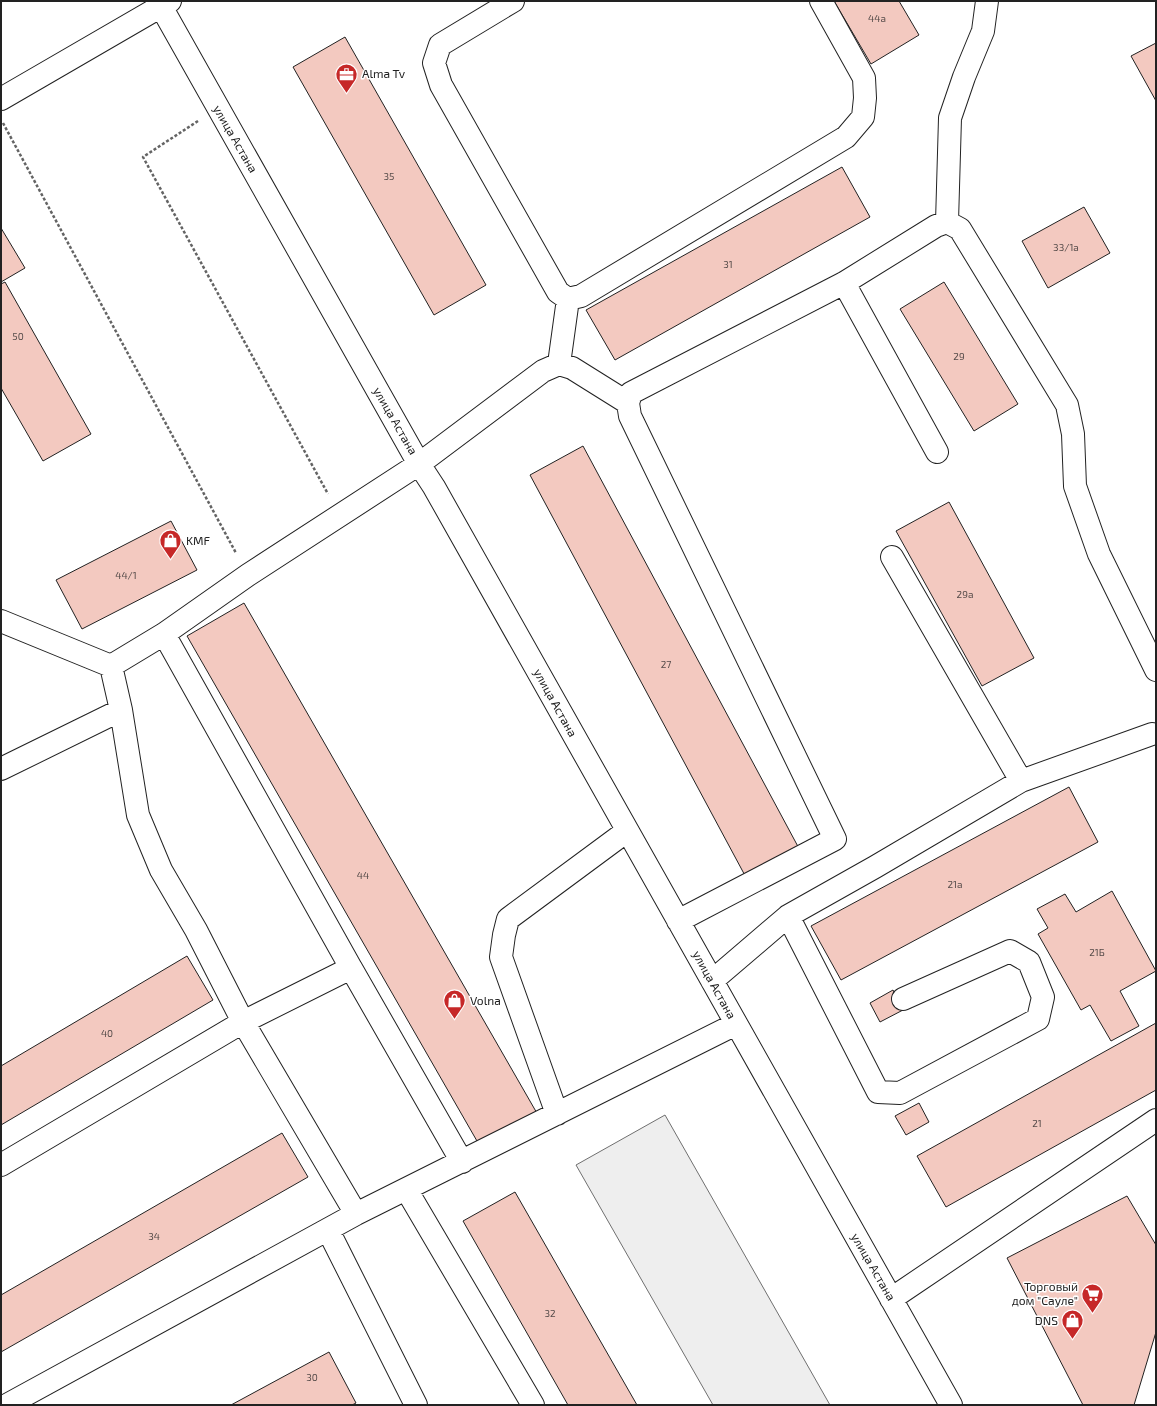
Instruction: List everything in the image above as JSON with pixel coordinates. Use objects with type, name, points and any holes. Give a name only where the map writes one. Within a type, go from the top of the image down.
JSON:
[{"type":"street","points":[[513,1],[440,44],[434,63],[440,85],[558,292],[568,299],[580,296],[846,137],[863,117],[865,98],[864,78],[820,1]]},
{"type":"street","points":[[947,222],[950,118],[964,77],[983,31],[986,1]]},
{"type":"street","points":[[1,99],[163,3]]},
{"type":"street","name":"улица Астана","points":[[163,3],[218,108],[419,464],[434,487],[951,1405]]},
{"type":"street","points":[[678,921],[835,839],[630,416],[628,403],[632,393],[844,283],[936,226],[947,222],[960,229],[1067,404],[1073,434],[1075,486],[1099,554],[1156,670]]},
{"type":"street","points":[[844,283],[937,452]]},
{"type":"street","points":[[559,364],[568,299]]},
{"type":"street","points":[[110,666],[164,634],[248,575],[419,464],[543,371],[559,364],[572,368],[628,403]]},
{"type":"street","points":[[892,557],[1021,781]]},
{"type":"street","points":[[1,622],[110,666]]},
{"type":"street","points":[[164,634],[351,968],[462,1162]]},
{"type":"street","points":[[110,666],[121,710],[138,815],[161,870],[196,930],[243,1022],[356,1214]]},
{"type":"street","points":[[1,769],[121,710]]},
{"type":"street","points":[[712,981],[788,916],[875,867],[1021,781],[1155,732]]},
{"type":"street","points":[[557,1114],[501,957],[504,935],[508,919],[627,831]]},
{"type":"street","points":[[788,916],[878,1092],[900,1093],[1038,1019],[1043,997],[1029,962],[1010,951],[903,999]]},
{"type":"street","points":[[1,1165],[243,1022],[351,968]]},
{"type":"street","points":[[7,1405],[356,1214],[736,1024]]},
{"type":"street","points":[[892,1299],[1156,1120]]},
{"type":"street","points":[[406,1189],[533,1405]]},
{"type":"street","points":[[328,1230],[416,1405]]},
{"type":"path","points":[[218,108],[143,158],[340,516]]},
{"type":"path","points":[[1,119],[248,575]]},
{"type":"shaded area","points":[[665,1115],[830,1405],[713,1405],[576,1165]]},
{"type":"building","points":[[834,1],[899,1],[919,35],[871,64]]},
{"type":"building","points":[[345,37],[486,285],[434,315],[293,67]]},
{"type":"building","points":[[1156,43],[1156,101],[1131,56]]},
{"type":"building","points":[[842,167],[870,217],[615,360],[586,310]]},
{"type":"building","points":[[1084,207],[1110,253],[1048,288],[1022,241]]},
{"type":"building","points":[[1,228],[25,268],[1,282]]},
{"type":"building","points":[[5,282],[91,434],[43,461],[1,388],[1,284]]},
{"type":"building","points":[[944,282],[1018,404],[974,431],[900,309]]},
{"type":"building","points":[[583,446],[802,854],[749,883],[530,475]]},
{"type":"building","points":[[949,502],[1034,658],[982,686],[896,531]]},
{"type":"building","points":[[171,521],[197,570],[82,629],[56,580]]},
{"type":"building","points":[[244,603],[538,1115],[481,1148],[187,636]]},
{"type":"building","points":[[1069,787],[1098,842],[841,980],[811,926]]},
{"type":"building","points":[[1112,891],[1156,971],[1120,991],[1139,1026],[1111,1041],[1090,1005],[1081,1010],[1038,934],[1048,928],[1037,909],[1065,894],[1076,912]]},
{"type":"building","points":[[187,956],[213,1000],[1,1125],[1,1066]]},
{"type":"building","points":[[893,990],[903,1010],[880,1022],[870,1003]]},
{"type":"building","points":[[1156,1023],[1156,1090],[946,1207],[917,1156]]},
{"type":"building","points":[[919,1103],[929,1122],[906,1135],[895,1116]]},
{"type":"building","points":[[282,1133],[308,1177],[1,1352],[1,1295]]},
{"type":"building","points":[[515,1192],[637,1405],[568,1405],[463,1221]]},
{"type":"building","points":[[1127,1196],[1156,1245],[1156,1332],[1134,1405],[1083,1405],[1007,1258]]},
{"type":"building","points":[[329,1352],[356,1403],[352,1405],[231,1405]]},
{"type":"place","name":"Alma Tv","points":[[347,94]]},
{"type":"place","name":"KMF","points":[[171,560]]},
{"type":"place","name":"Volna","points":[[454,1020]]},
{"type":"place","name":"Торговый дом \"Сауле\"","points":[[1093,1314]]},
{"type":"place","name":"DNS","points":[[1073,1340]]}]
